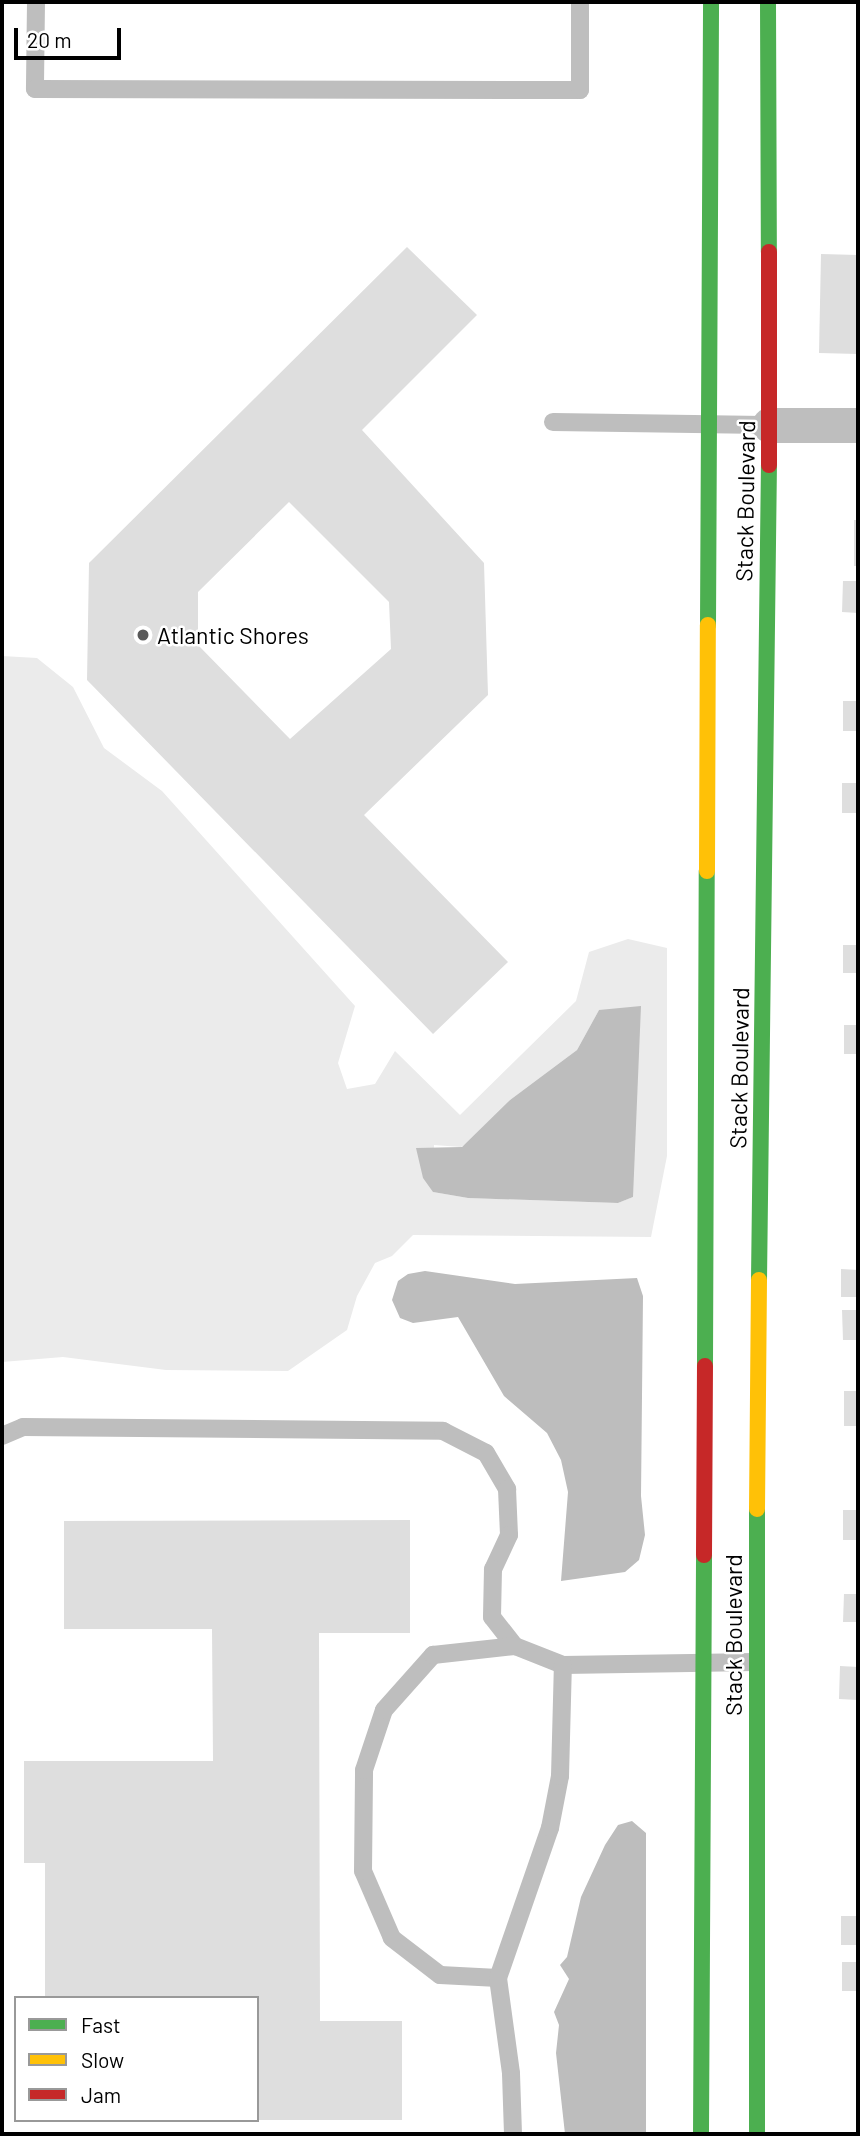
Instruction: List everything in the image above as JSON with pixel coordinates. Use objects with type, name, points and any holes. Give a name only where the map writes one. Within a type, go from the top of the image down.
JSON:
[{"type":"street","name":"Stack Boulevard","points":[[701,2134],[711,2]]},
{"type":"street","name":"Stack Boulevard","points":[[757,2134],[755,1662],[769,425],[768,2]]},
{"type":"street","points":[[769,425],[858,425]]},
{"type":"lane","points":[[36,2],[35,89],[579,90],[580,2]]},
{"type":"lane","points":[[553,422],[769,425]]},
{"type":"lane","points":[[2,1436],[23,1427],[443,1432],[485,1453],[507,1489],[509,1535],[493,1569],[492,1617],[515,1646]]},
{"type":"lane","points":[[498,1978],[440,1975],[391,1938],[363,1871],[364,1770],[384,1710],[433,1655],[515,1646],[563,1665],[755,1662]]},
{"type":"lane","points":[[513,2134],[511,2073],[498,1978],[550,1828],[560,1776],[563,1665]]},
{"type":"shaded area","points":[[2,656],[37,658],[73,687],[104,748],[162,791],[355,1006],[338,1063],[347,1089],[375,1084],[395,1051],[460,1115],[576,1001],[589,952],[628,939],[667,948],[667,1156],[651,1237],[413,1235],[392,1256],[375,1263],[357,1296],[347,1330],[288,1371],[166,1370],[63,1357],[2,1362]],"holes":[[[599,1010],[633,1197],[618,1203],[468,1198],[433,1192],[434,1145],[461,1147],[476,1138],[510,1100],[577,1050]]]},
{"type":"shaded area","points":[[641,1006],[633,1197],[618,1203],[468,1198],[433,1192],[423,1178],[416,1148],[462,1147],[510,1100],[577,1050],[599,1010]]},
{"type":"shaded area","points":[[425,1271],[515,1284],[637,1278],[643,1296],[641,1496],[645,1535],[639,1560],[625,1572],[561,1581],[568,1492],[561,1460],[547,1433],[504,1396],[458,1317],[413,1323],[400,1318],[392,1300],[398,1281],[408,1274]]},
{"type":"shaded area","points":[[632,1821],[646,1833],[646,2134],[565,2134],[556,2053],[559,2025],[554,2012],[569,1979],[560,1965],[567,1957],[581,1897],[605,1845],[618,1825]]},
{"type":"building","name":"Atlantic Shores","points":[[407,247],[477,315],[362,430],[484,563],[488,695],[364,815],[508,962],[433,1034],[87,680],[89,563]],"holes":[[[289,502],[389,602],[391,649],[290,739],[198,645],[198,592]]]},
{"type":"building","points":[[821,254],[858,255],[858,354],[819,353]]},
{"type":"building","points":[[854,520],[858,520],[858,566],[854,566]]},
{"type":"building","points":[[843,581],[858,581],[858,613],[842,612]]},
{"type":"building","points":[[843,701],[858,701],[858,731],[843,731]]},
{"type":"building","points":[[842,783],[858,783],[858,813],[842,813]]},
{"type":"building","points":[[843,945],[858,945],[858,973],[843,973]]},
{"type":"building","points":[[844,1025],[858,1025],[858,1054],[844,1054]]},
{"type":"building","points":[[841,1269],[858,1270],[858,1297],[841,1297]]},
{"type":"building","points":[[842,1310],[858,1310],[858,1340],[843,1340]]},
{"type":"building","points":[[844,1391],[858,1391],[858,1426],[844,1426]]},
{"type":"building","points":[[843,1510],[858,1510],[858,1540],[843,1540]]},
{"type":"building","points":[[410,1520],[410,1633],[319,1633],[320,2021],[402,2021],[402,2120],[259,2120],[259,1996],[45,1996],[45,1863],[24,1863],[24,1761],[213,1761],[212,1629],[64,1629],[64,1521]]},
{"type":"building","points":[[844,1594],[858,1594],[858,1622],[843,1622]]},
{"type":"building","points":[[840,1666],[858,1667],[858,1700],[839,1699]]},
{"type":"building","points":[[841,1916],[858,1916],[858,1945],[841,1945]]},
{"type":"building","points":[[842,1962],[858,1962],[858,1991],[842,1991]]},
{"type":"traffic: fast","points":[[708,625],[711,2]]},
{"type":"traffic: fast","points":[[768,2],[769,252]]},
{"type":"traffic: fast","points":[[759,1280],[769,465]]},
{"type":"traffic: fast","points":[[705,1366],[707,871]]},
{"type":"traffic: fast","points":[[757,1509],[757,2134]]},
{"type":"traffic: fast","points":[[701,2134],[704,1555]]},
{"type":"traffic: slow","points":[[707,871],[708,625]]},
{"type":"traffic: slow","points":[[757,1509],[759,1280]]},
{"type":"traffic: jam","points":[[769,252],[769,465]]},
{"type":"traffic: jam","points":[[704,1555],[705,1366]]},
{"type":"place","name":"Atlantic Shores","points":[[143,635]]}]
